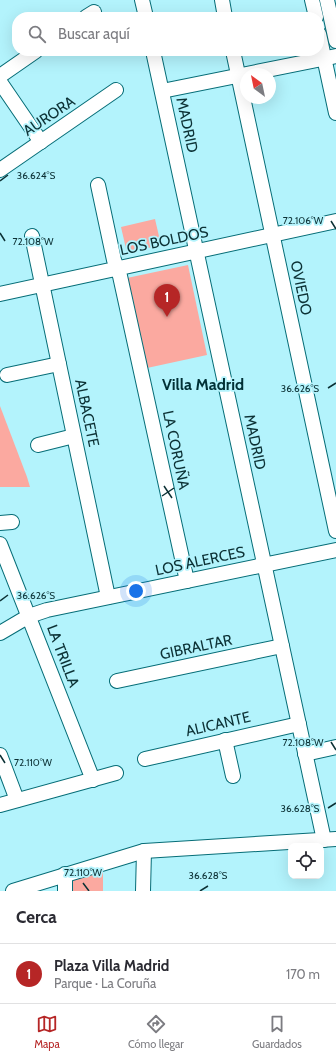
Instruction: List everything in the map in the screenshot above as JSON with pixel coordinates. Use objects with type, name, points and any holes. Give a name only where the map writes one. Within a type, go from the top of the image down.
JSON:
[{"type":"street","points":[[142,0],[145,12]]},
{"type":"street","points":[[222,0],[224,12]]},
{"type":"street","points":[[312,0],[315,12]]},
{"type":"street","points":[[327,0],[336,41]]},
{"type":"street","points":[[324,44],[330,57],[336,113]]},
{"type":"street","points":[[0,76],[29,56]]},
{"type":"street","name":"MADRID","points":[[154,56],[298,724],[305,754],[330,839]]},
{"type":"street","name":"OVIEDO","points":[[234,56],[336,531]]},
{"type":"street","points":[[162,91],[330,57]]},
{"type":"street","points":[[0,82],[41,142]]},
{"type":"street","name":"AURORA","points":[[0,170],[116,90]]},
{"type":"street","name":"LA CORUÑA","points":[[98,186],[114,260],[120,276],[187,581]]},
{"type":"street","name":"LOS BOLDOS","points":[[0,294],[336,221]]},
{"type":"street","name":"ALBACETE","points":[[32,236],[108,597]]},
{"type":"street","points":[[7,375],[59,364]]},
{"type":"street","points":[[38,445],[74,436]]},
{"type":"street","name":"LA TRILLA","points":[[0,544],[93,780]]},
{"type":"street","name":"LOS ALERCES","points":[[0,633],[29,616],[47,610],[336,550]]},
{"type":"street","name":"GIBRALTAR","points":[[117,682],[282,646]]},
{"type":"street","name":"ALICANTE","points":[[145,758],[298,724]]},
{"type":"street","points":[[225,740],[233,776]]},
{"type":"street","points":[[305,754],[336,747]]},
{"type":"street","points":[[0,755],[17,800]]},
{"type":"street","points":[[0,805],[116,773]]},
{"type":"street","points":[[13,891],[144,851],[330,839]]},
{"type":"street","points":[[143,891],[144,851]]},
{"type":"street","points":[[65,874],[65,891]]},
{"type":"shaded area","points":[[155,219],[161,245],[127,253],[121,227]]},
{"type":"shaded area","points":[[188,265],[207,355],[147,368],[127,278]]},
{"type":"shaded area","points":[[0,406],[27,477],[30,487],[0,487]]},
{"type":"shaded area","points":[[103,869],[103,891],[69,891],[69,880]]},
{"type":"place","name":"Plaza Villa Madrid","points":[[167,317]]},
{"type":"district","name":"Villa Madrid","points":[[203,384]]}]
